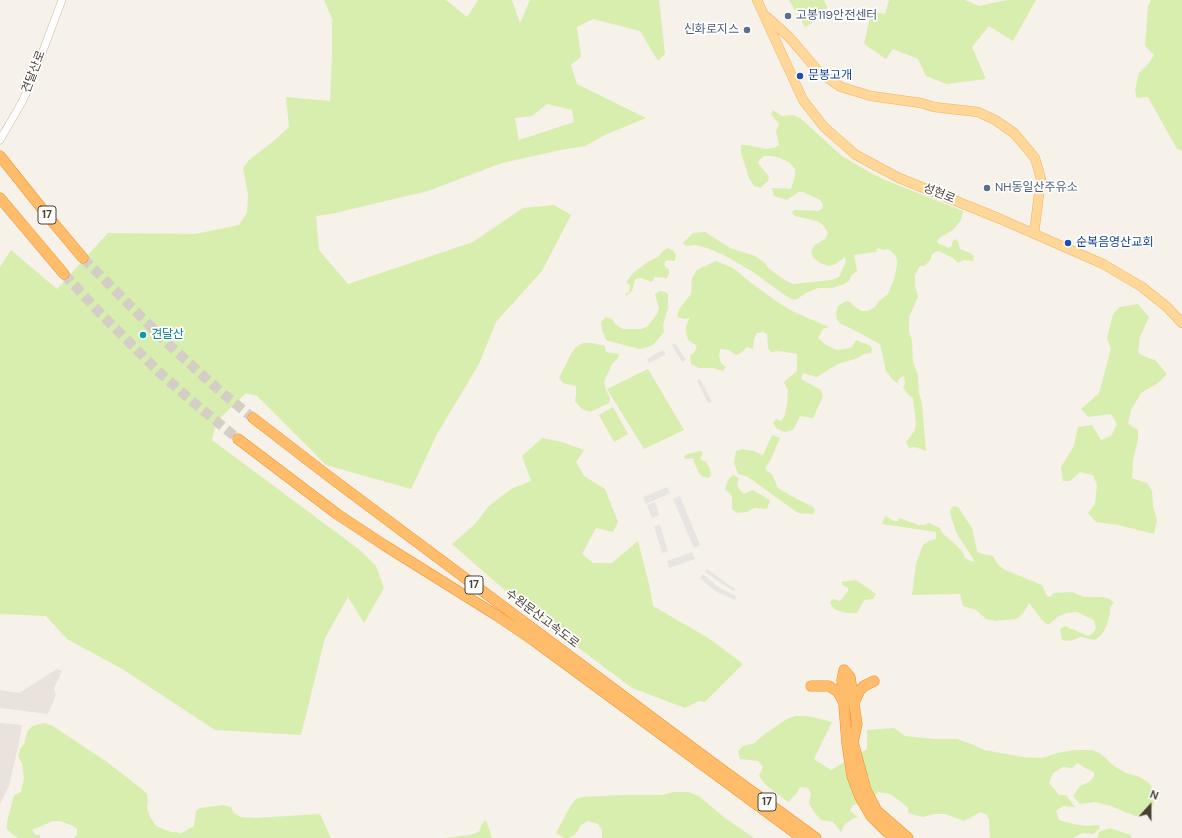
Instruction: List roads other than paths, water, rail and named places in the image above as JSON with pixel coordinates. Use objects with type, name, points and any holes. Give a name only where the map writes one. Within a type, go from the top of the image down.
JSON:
[{"type":"highway","name":"17","points":[[0,156],[83,258]]},
{"type":"highway","name":"17","points":[[0,198],[64,274]]},
{"type":"highway","name":"수원문산고속도로","points":[[253,418],[713,768],[802,838]]},
{"type":"highway","name":"수원문산고속도로","points":[[238,439],[337,514],[533,640],[692,752]]},
{"type":"highway","points":[[874,681],[864,686],[849,703],[847,744],[852,776],[860,797],[871,816],[886,831],[896,838]]},
{"type":"highway","points":[[811,686],[829,686],[838,692],[849,703],[856,724],[853,742],[866,790],[877,811],[908,838]]},
{"type":"highway","name":"수원문산고속도로","points":[[713,768],[816,838]]},
{"type":"main road","name":"성현로","points":[[757,0],[803,100],[824,127],[856,154],[899,178],[1034,233],[1103,264],[1142,287],[1167,307],[1182,323]]},
{"type":"main road","points":[[763,14],[789,37],[819,72],[842,86],[870,96],[934,107],[978,112],[995,120],[1014,133],[1036,158],[1041,179],[1034,233]]},
{"type":"street","name":"견달산로","points":[[0,140],[22,102],[32,80],[62,0]]},
{"type":"tunnel","points":[[83,258],[168,344],[220,391],[253,418]]},
{"type":"tunnel","points":[[64,274],[101,314],[159,372],[238,439]]},
{"type":"place","name":"고봉119안전센터","points":[[788,16]]},
{"type":"place","name":"신화로지스","points":[[747,30]]},
{"type":"place","name":"문봉고개","points":[[800,76]]},
{"type":"place","name":"NH동일산주유소","points":[[987,188]]},
{"type":"place","name":"순복음영산교회","points":[[1068,243]]},
{"type":"place","name":"견달산","points":[[143,335]]}]
